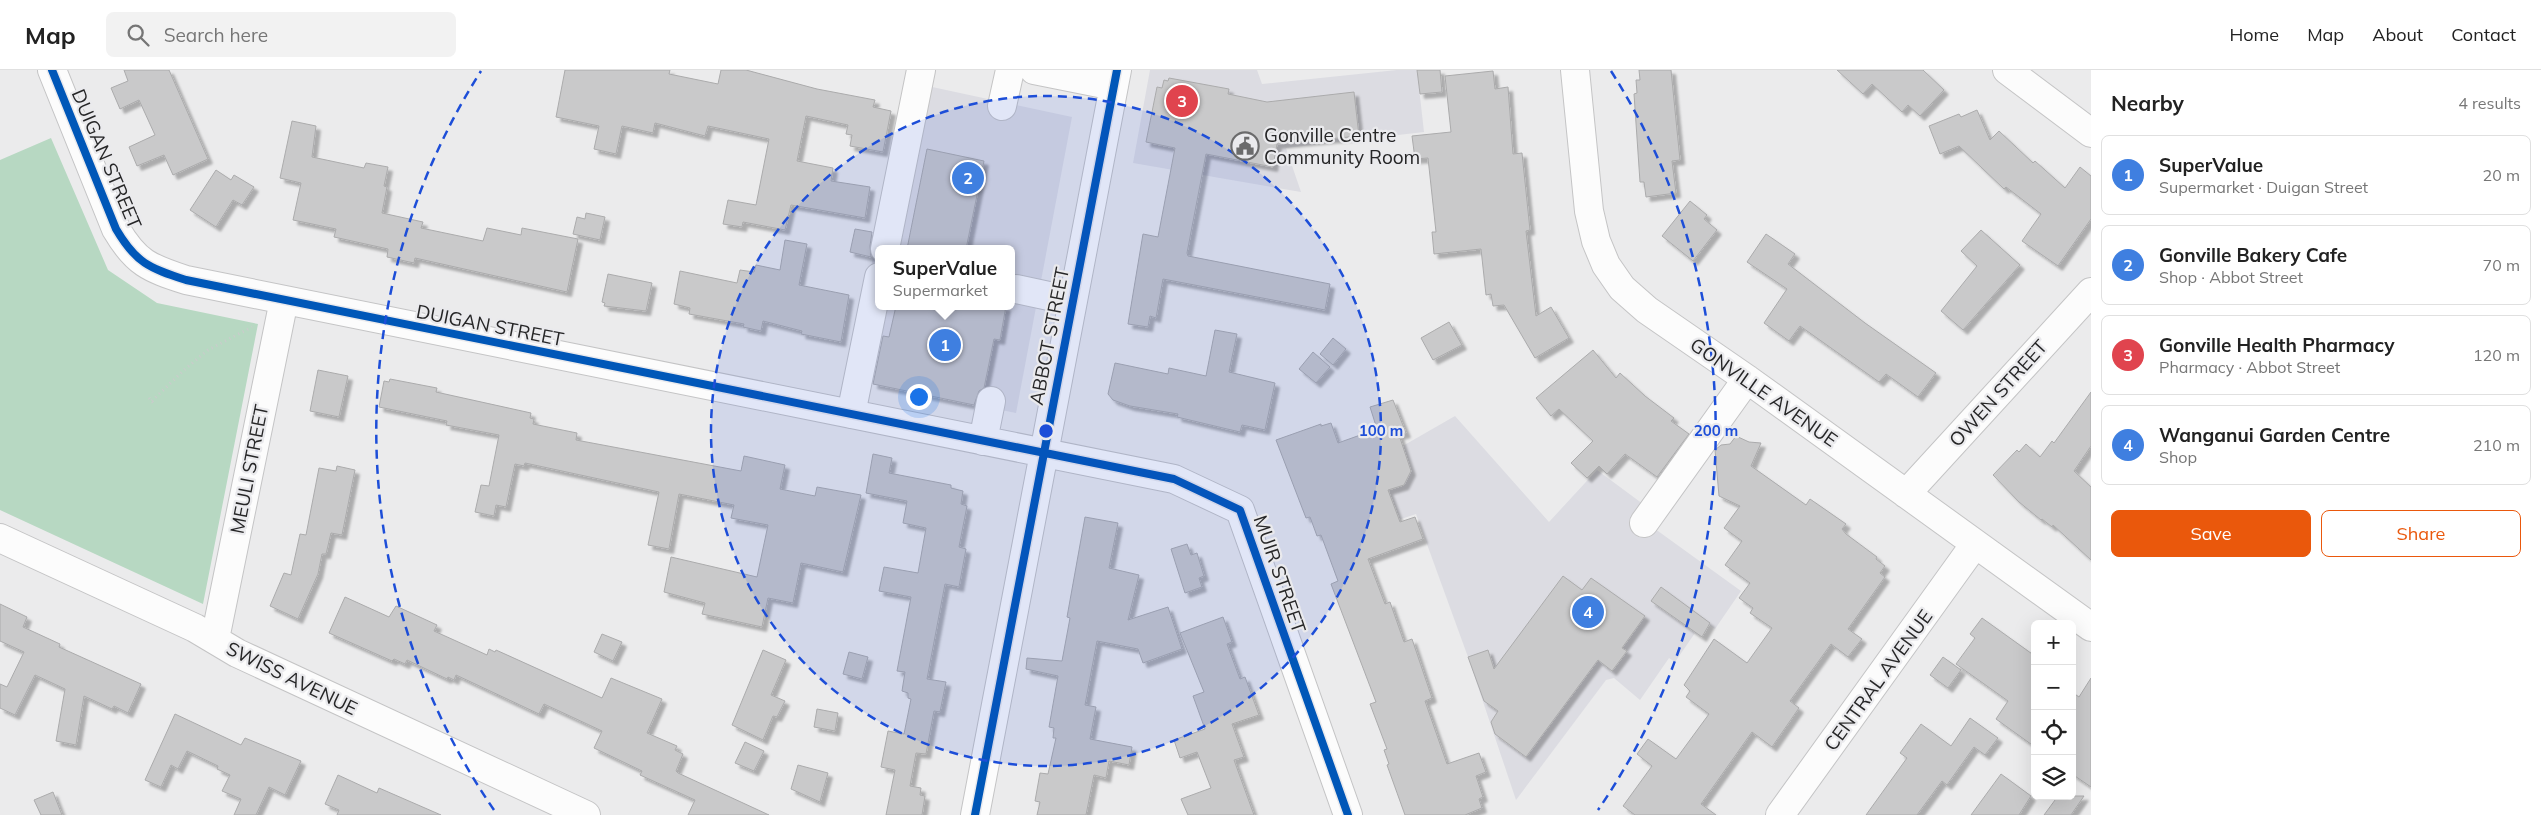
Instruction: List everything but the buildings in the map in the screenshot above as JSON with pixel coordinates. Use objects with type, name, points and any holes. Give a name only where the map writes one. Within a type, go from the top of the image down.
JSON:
[{"type":"street","name":"DUIGAN STREET","points":[[52,70],[116,229],[126,246],[138,260],[153,269],[282,310],[851,414],[1043,453]]},
{"type":"street","points":[[885,245],[922,118],[921,70]]},
{"type":"street","points":[[1002,106],[1010,70]]},
{"type":"street","points":[[1034,70],[1115,78]]},
{"type":"street","name":"GONVILLE AVENUE","points":[[1576,70],[1589,211],[1596,241],[1606,265],[1622,288],[1647,310],[1747,379],[2091,627]]},
{"type":"street","points":[[2007,70],[2091,133]]},
{"type":"street","name":"ABBOT STREET","points":[[975,815],[1115,78]]},
{"type":"street","points":[[1016,289],[1072,301]]},
{"type":"street","name":"OWEN STREET","points":[[1906,494],[2091,292]]},
{"type":"street","points":[[851,414],[875,297]]},
{"type":"street","name":"MEULI STREET","points":[[215,639],[282,310]]},
{"type":"street","points":[[1644,524],[1747,379]]},
{"type":"street","points":[[983,441],[991,401]]},
{"type":"street","name":"MUIR STREET","points":[[1043,453],[1174,479],[1240,510],[1348,815]]},
{"type":"street","name":"SWISS AVENUE","points":[[0,538],[215,639],[246,658],[586,815]]},
{"type":"street","name":"CENTRAL AVENUE","points":[[1780,815],[1975,544]]},
{"type":"path","points":[[155,405],[150,400],[217,344],[282,310]]},
{"type":"shaded area","points":[[1150,70],[1257,70],[1262,84],[1397,70],[1417,70],[1424,132],[1286,148],[1301,192],[1133,163]]},
{"type":"shaded area","points":[[909,82],[1072,117],[1016,413],[848,379],[875,248],[875,310],[1015,310],[1015,245],[876,245]]},
{"type":"shaded area","points":[[1455,416],[1549,522],[1597,470],[1647,507],[1651,526],[1741,591],[1715,629],[1709,625],[1701,637],[1695,633],[1675,662],[1669,658],[1640,700],[1614,678],[1606,680],[1516,800],[1468,657],[1416,514],[1395,521],[1385,491],[1394,451]]},
{"type":"green space","points":[[51,138],[108,270],[157,303],[258,324],[203,604],[0,510],[0,160]]},
{"type":"cycle path","points":[[52,70],[116,229],[137,257],[162,272],[186,280],[1174,479],[1240,510],[1348,815]]},
{"type":"cycle path","points":[[975,815],[1117,70]]},
{"type":"place","name":"Gonville Health Pharmacy","points":[[1182,101]]},
{"type":"place","name":"Gonville Centre Community Room","points":[[1245,146]]},
{"type":"place","name":"Gonville Bakery Cafe","points":[[968,178]]},
{"type":"place","name":"SuperValue","points":[[945,345]]},
{"type":"place","name":"Wanganui Garden Centre","points":[[1588,612]]}]
